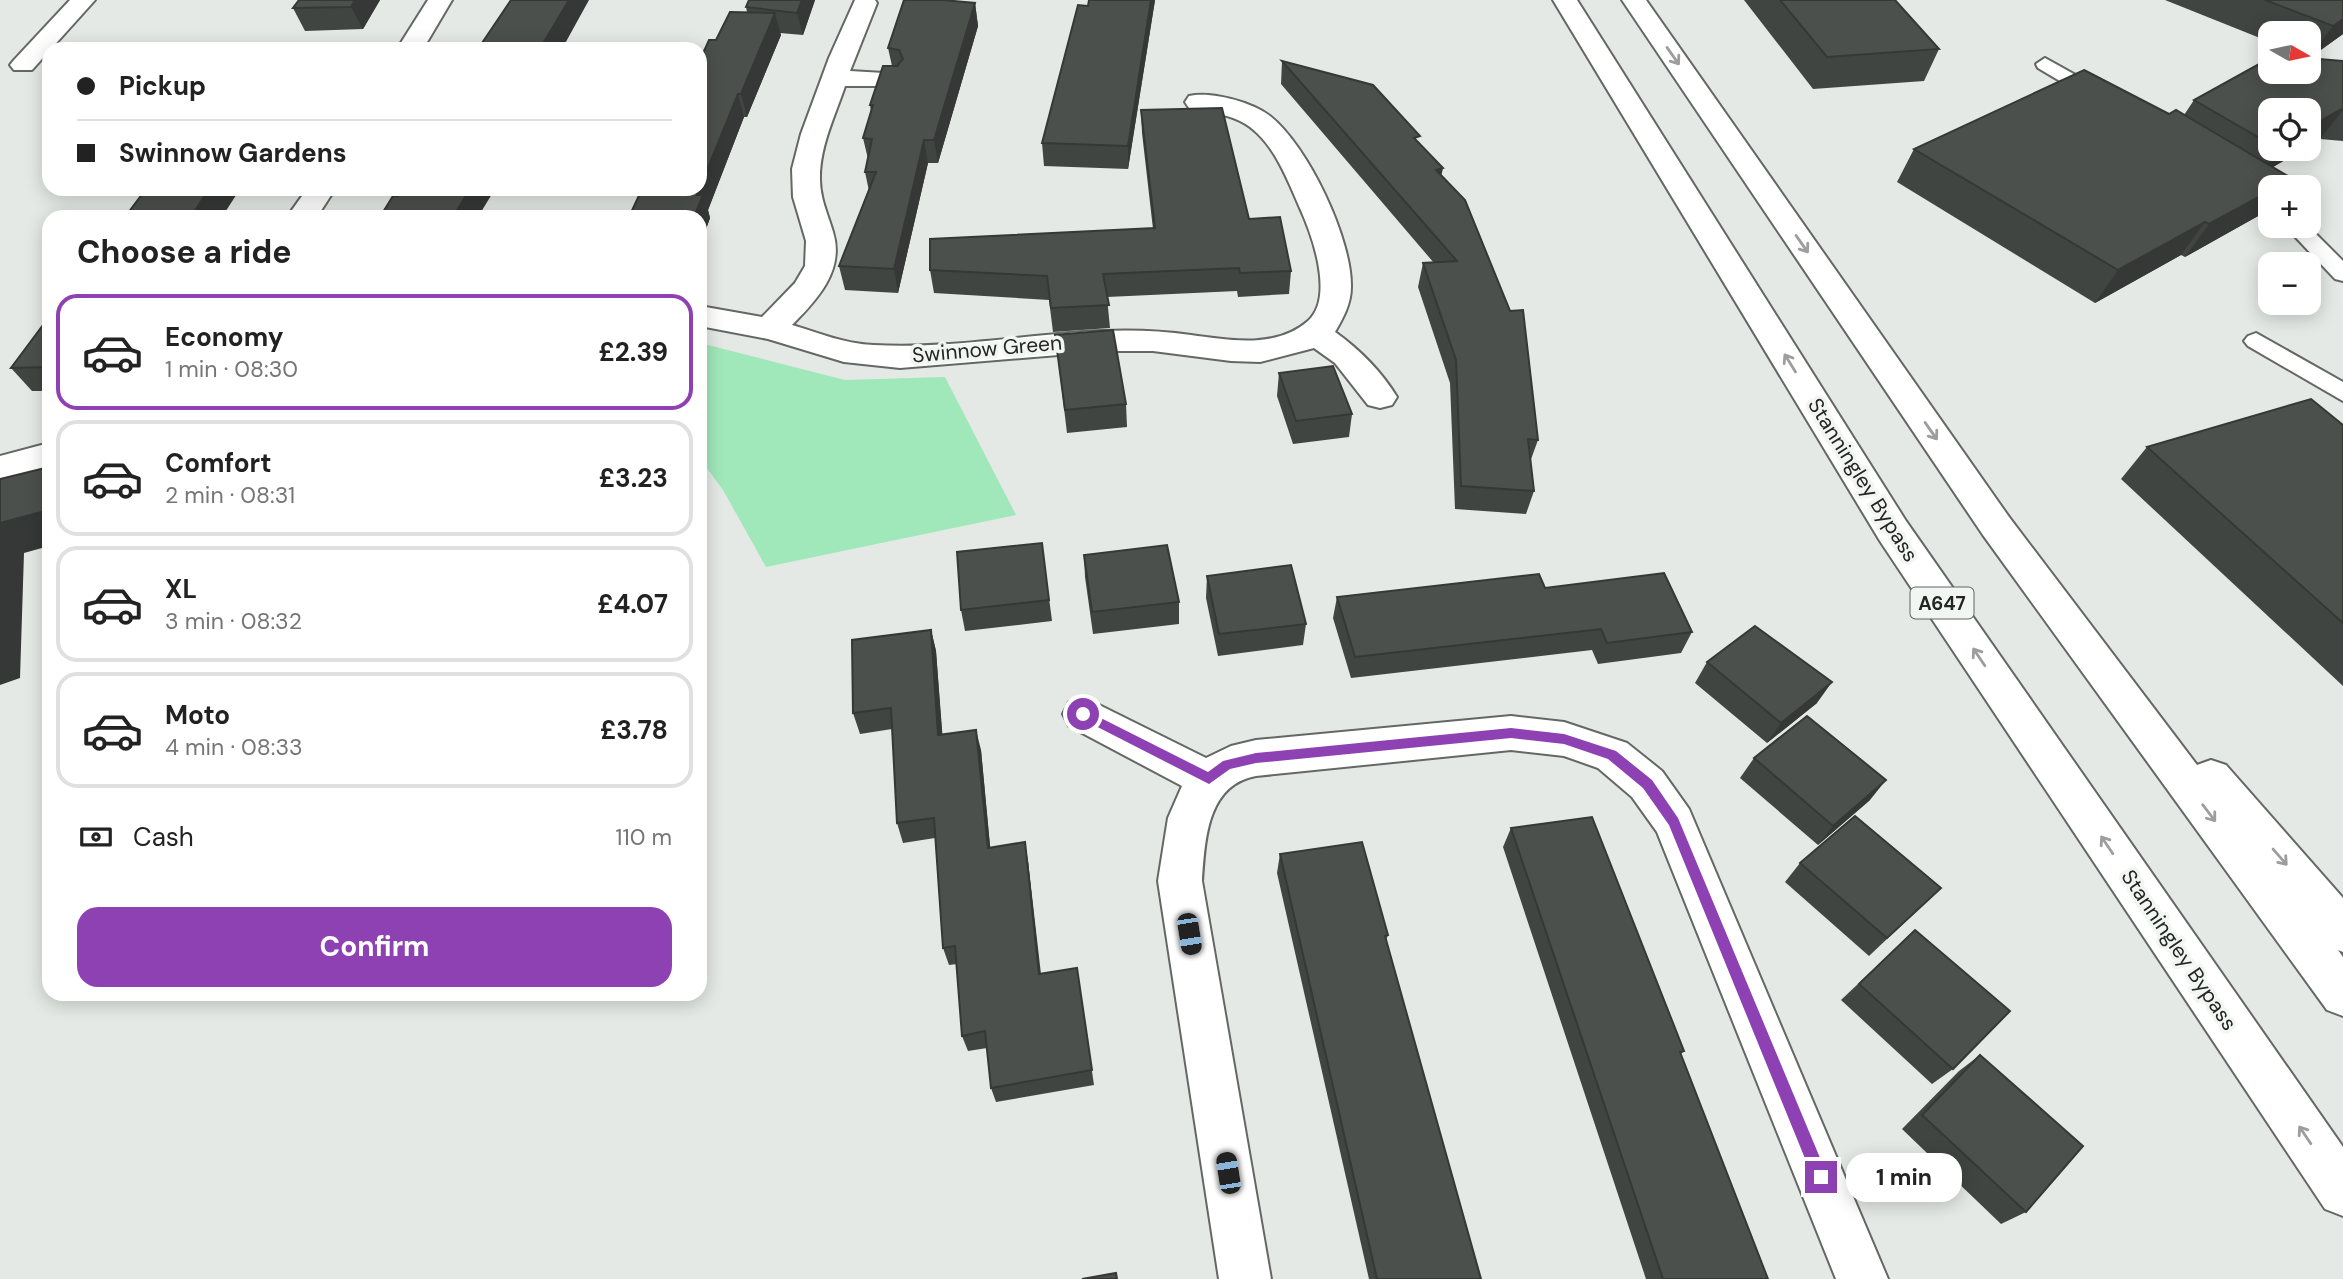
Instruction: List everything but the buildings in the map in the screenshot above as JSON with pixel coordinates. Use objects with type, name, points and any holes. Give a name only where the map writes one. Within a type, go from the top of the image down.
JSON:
[{"type":"main road","points":[[44,42],[83,0]]},
{"type":"main road","points":[[414,42],[440,0]]},
{"type":"main road","name":"Stanningley Bypass","points":[[1565,0],[1893,531],[2343,1191]]},
{"type":"main road","points":[[1634,0],[1996,526],[2343,994]]},
{"type":"main road","points":[[769,329],[802,297],[817,269],[822,244],[809,207],[805,186],[806,167],[819,115],[835,78],[848,36],[865,3]]},
{"type":"main road","points":[[23,65],[42,44]]},
{"type":"main road","points":[[835,78],[892,80]]},
{"type":"main road","points":[[1198,102],[1230,109],[1260,121],[1284,146],[1327,232],[1338,280],[1330,312],[1316,334],[1346,355],[1380,397]]},
{"type":"main road","name":"Swinnow Green","points":[[707,317],[769,329],[824,348],[869,356],[911,358],[1046,342],[1105,340],[1158,341],[1239,352],[1300,344],[1316,334]]},
{"type":"main road","points":[[0,468],[42,457]]},
{"type":"main road","points":[[1996,526],[2343,931]]},
{"type":"main road","points":[[1083,714],[1209,779]]},
{"type":"main road","points":[[1245,1279],[1180,881],[1184,834],[1209,779],[1227,765],[1256,758],[1511,733],[1564,739],[1612,755],[1647,784],[1674,822],[1862,1279]]},
{"type":"lane","points":[[2045,64],[2119,108]]},
{"type":"lane","points":[[2308,238],[2343,274]]},
{"type":"lane","points":[[2256,341],[2343,393]]},
{"type":"green space","points":[[707,345],[845,380],[945,377],[1016,515],[766,567],[723,490],[707,468]]},
{"type":"route","points":[[1083,714],[1209,779],[1227,765],[1256,758],[1511,733],[1564,739],[1612,755],[1647,784],[1674,822],[1821,1177]]}]
